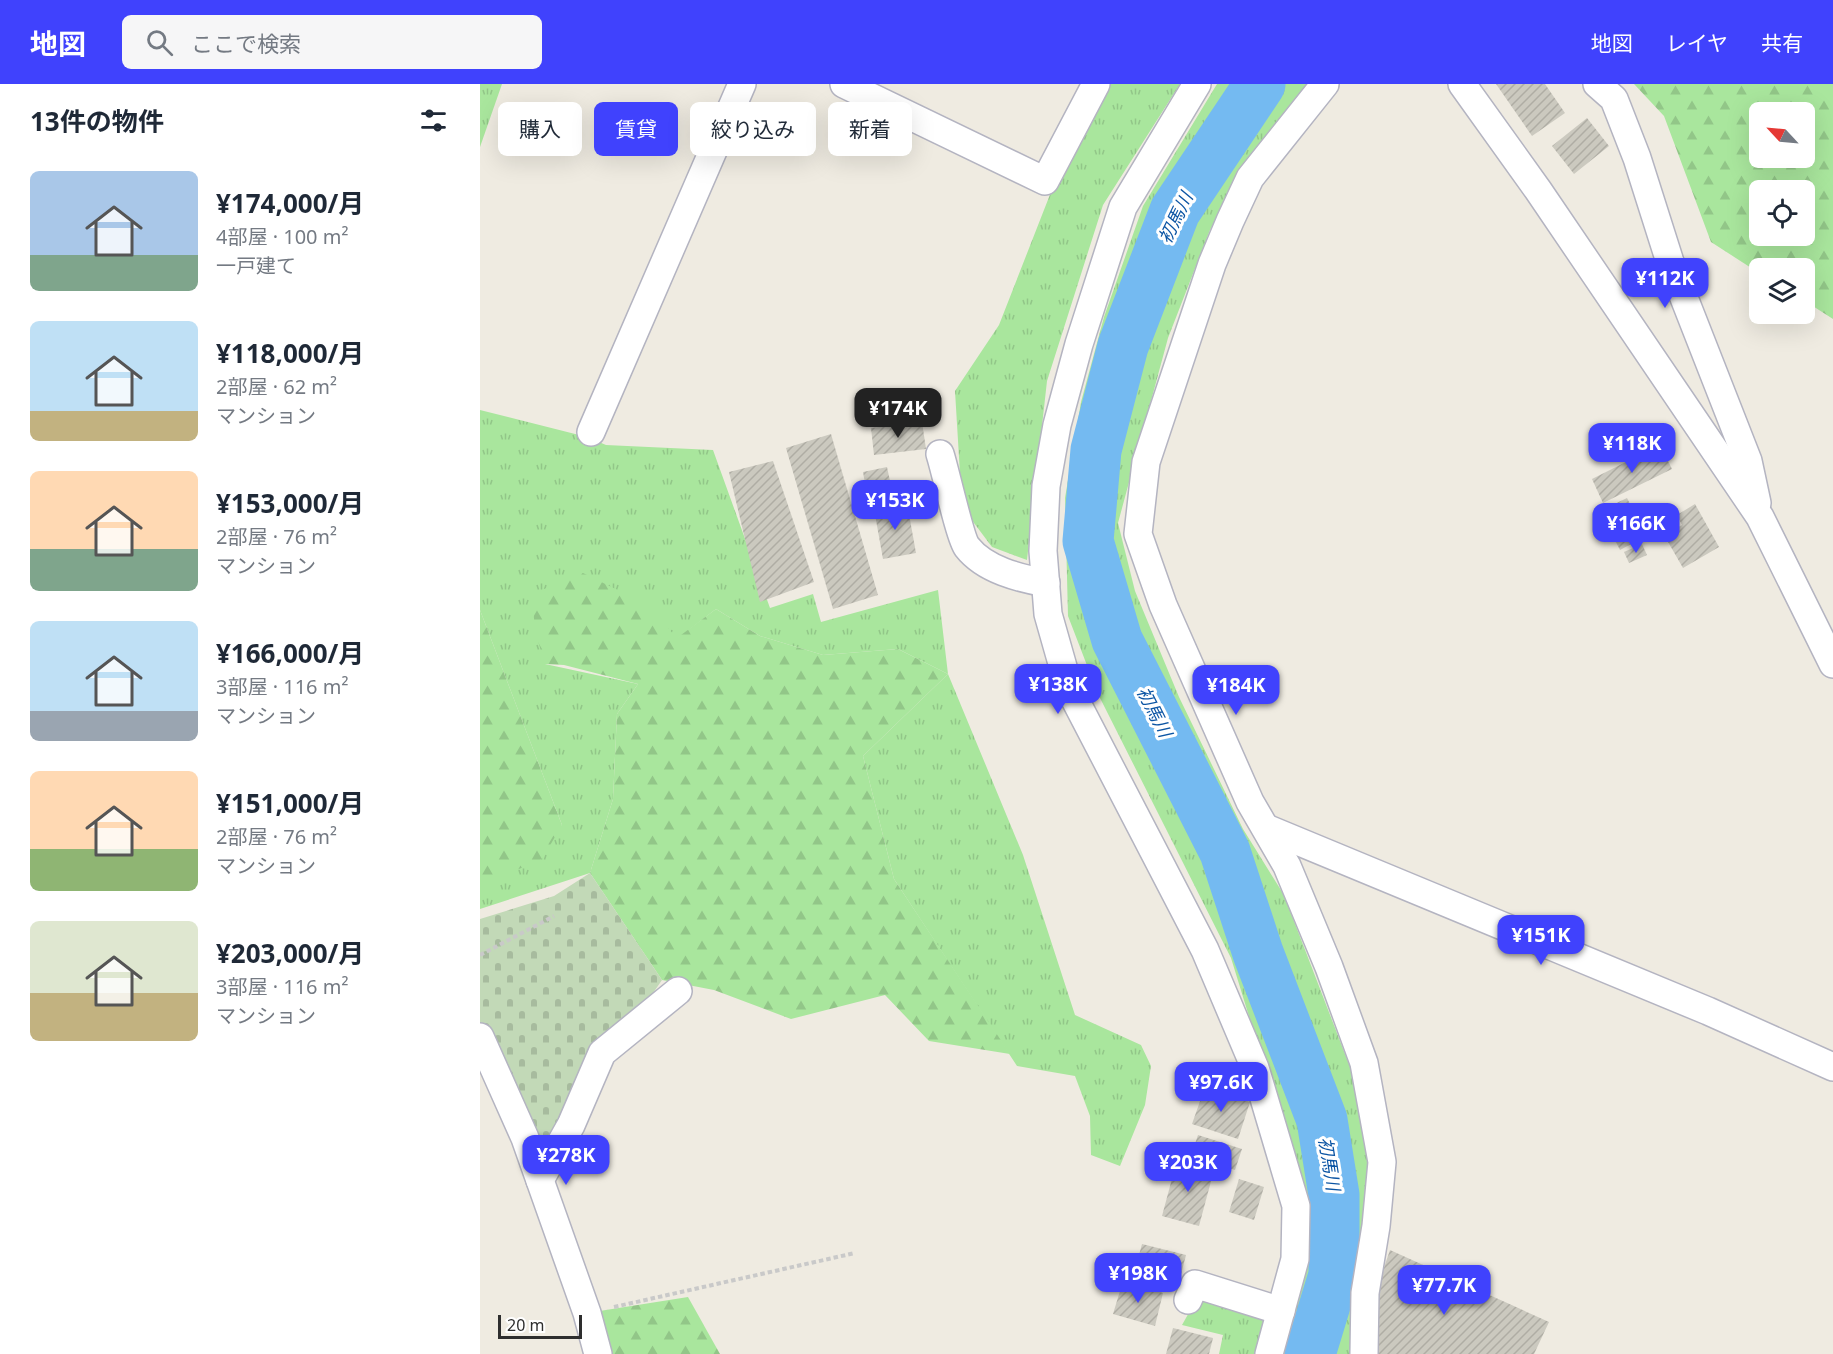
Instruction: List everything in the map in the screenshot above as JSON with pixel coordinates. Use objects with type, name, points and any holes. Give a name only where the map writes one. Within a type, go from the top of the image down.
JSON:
[{"type":"street","points":[[591,432],[742,84]]},
{"type":"street","points":[[844,84],[1045,181],[1096,84]]},
{"type":"street","points":[[1197,84],[1123,207],[1079,344],[1057,425],[1046,486],[1043,550],[1048,614],[1069,688],[1205,950],[1255,1068],[1296,1206],[1295,1259],[1269,1354]]},
{"type":"street","points":[[1325,84],[1250,178],[1212,264],[1146,462],[1138,534],[1163,605],[1250,802],[1287,866],[1329,966],[1364,1063],[1382,1162],[1376,1226],[1365,1293],[1364,1354]]},
{"type":"street","points":[[1462,84],[1538,190],[1760,517],[1833,664]]},
{"type":"street","points":[[1598,84],[1614,99],[1637,158],[1670,262],[1748,461],[1760,517]]},
{"type":"street","points":[[940,453],[966,546],[981,559],[1012,576],[1046,583]]},
{"type":"street","points":[[1266,828],[1708,1011],[1833,1067]]},
{"type":"street","points":[[540,1180],[571,1125],[602,1053],[678,991]]},
{"type":"street","points":[[480,1037],[525,1138],[587,1313],[598,1354]]},
{"type":"street","points":[[1188,1300],[1196,1284],[1281,1311]]},
{"type":"path","points":[[480,955],[554,916]]},
{"type":"path","points":[[587,1313],[855,1253]]},
{"type":"green space","points":[[480,84],[502,84],[480,147]]},
{"type":"green space","points":[[1107,84],[1180,84],[1103,205],[1047,381],[1027,560],[992,547],[962,507],[955,391],[999,325],[1051,192]]},
{"type":"green space","points":[[1217,84],[1309,84],[1248,161],[1210,230],[1168,338],[1118,523],[1135,591],[1179,697],[1243,829],[1284,895],[1355,1080],[1372,1145],[1360,1354],[1270,1354],[1283,1303],[1284,1130],[1231,958],[1098,694],[1068,616],[1065,498],[1081,402],[1104,317],[1143,206]]},
{"type":"green space","points":[[1634,84],[1833,84],[1833,319],[1815,307],[1815,258],[1749,258],[1749,267],[1711,242],[1664,116]]},
{"type":"green space","points":[[480,410],[587,437],[606,445],[713,450],[770,608],[813,594],[821,622],[938,590],[948,674],[898,649],[823,655],[760,636],[716,609],[677,639],[545,664],[638,684],[617,714],[613,799],[590,873],[480,909],[480,878],[562,825],[480,610]]},
{"type":"green space","points":[[583,573],[646,604],[677,638],[716,609],[760,636],[823,655],[898,649],[948,674],[863,756],[894,879],[1010,1054],[929,1041],[885,995],[791,1019],[714,990],[662,980],[590,873],[613,799],[617,714],[638,684],[564,665],[545,664],[535,631],[532,594]]},
{"type":"green space","points":[[480,610],[562,825],[542,859],[480,886]]},
{"type":"green space","points":[[948,674],[1023,855],[1075,1015],[1141,1045],[1151,1066],[1145,1105],[1120,1166],[1091,1155],[1090,1116],[1075,1076],[1017,1066],[894,879],[863,756]]},
{"type":"green space","points":[[590,873],[662,980],[609,1057],[542,1167],[480,1039],[480,919],[554,896]]},
{"type":"green space","points":[[1200,1293],[1268,1317],[1258,1354],[1219,1354],[1223,1335],[1182,1325]]},
{"type":"green space","points":[[688,1297],[720,1354],[599,1354],[587,1313]]},
{"type":"building","points":[[1496,84],[1545,84],[1565,113],[1532,136]]},
{"type":"building","points":[[1587,118],[1609,146],[1574,174],[1552,146]]},
{"type":"building","points":[[922,422],[926,449],[874,455],[871,428]]},
{"type":"building","points":[[831,434],[878,595],[833,609],[786,448]]},
{"type":"building","points":[[1660,445],[1672,469],[1603,503],[1592,479]]},
{"type":"building","points":[[773,461],[814,582],[760,602],[729,472]]},
{"type":"building","points":[[887,467],[893,495],[868,500],[863,472]]},
{"type":"building","points":[[1627,498],[1646,536],[1620,550],[1600,511]]},
{"type":"building","points":[[907,503],[916,553],[883,559],[874,509]]},
{"type":"building","points":[[1695,504],[1719,547],[1683,568],[1664,535],[1682,525],[1677,515]]},
{"type":"building","points":[[1642,544],[1647,555],[1629,563],[1624,552]]},
{"type":"building","points":[[1205,1087],[1250,1102],[1238,1139],[1192,1124]]},
{"type":"building","points":[[1198,1135],[1242,1149],[1235,1170],[1191,1156]]},
{"type":"building","points":[[1177,1160],[1214,1170],[1199,1226],[1162,1216]]},
{"type":"building","points":[[1239,1179],[1264,1187],[1254,1220],[1229,1212]]},
{"type":"building","points":[[1142,1244],[1186,1255],[1178,1286],[1134,1274]]},
{"type":"building","points":[[1390,1250],[1549,1322],[1534,1354],[1377,1354],[1366,1347],[1366,1320]]},
{"type":"building","points":[[1123,1281],[1163,1293],[1155,1326],[1113,1314]]},
{"type":"building","points":[[1173,1328],[1213,1338],[1209,1354],[1166,1354]]},
{"type":"waterway","name":"初馬川","points":[[1260,84],[1175,211],[1123,346],[1096,450],[1088,541],[1117,640],[1225,852],[1258,953],[1322,1120],[1334,1195],[1334,1275],[1310,1354]]}]
